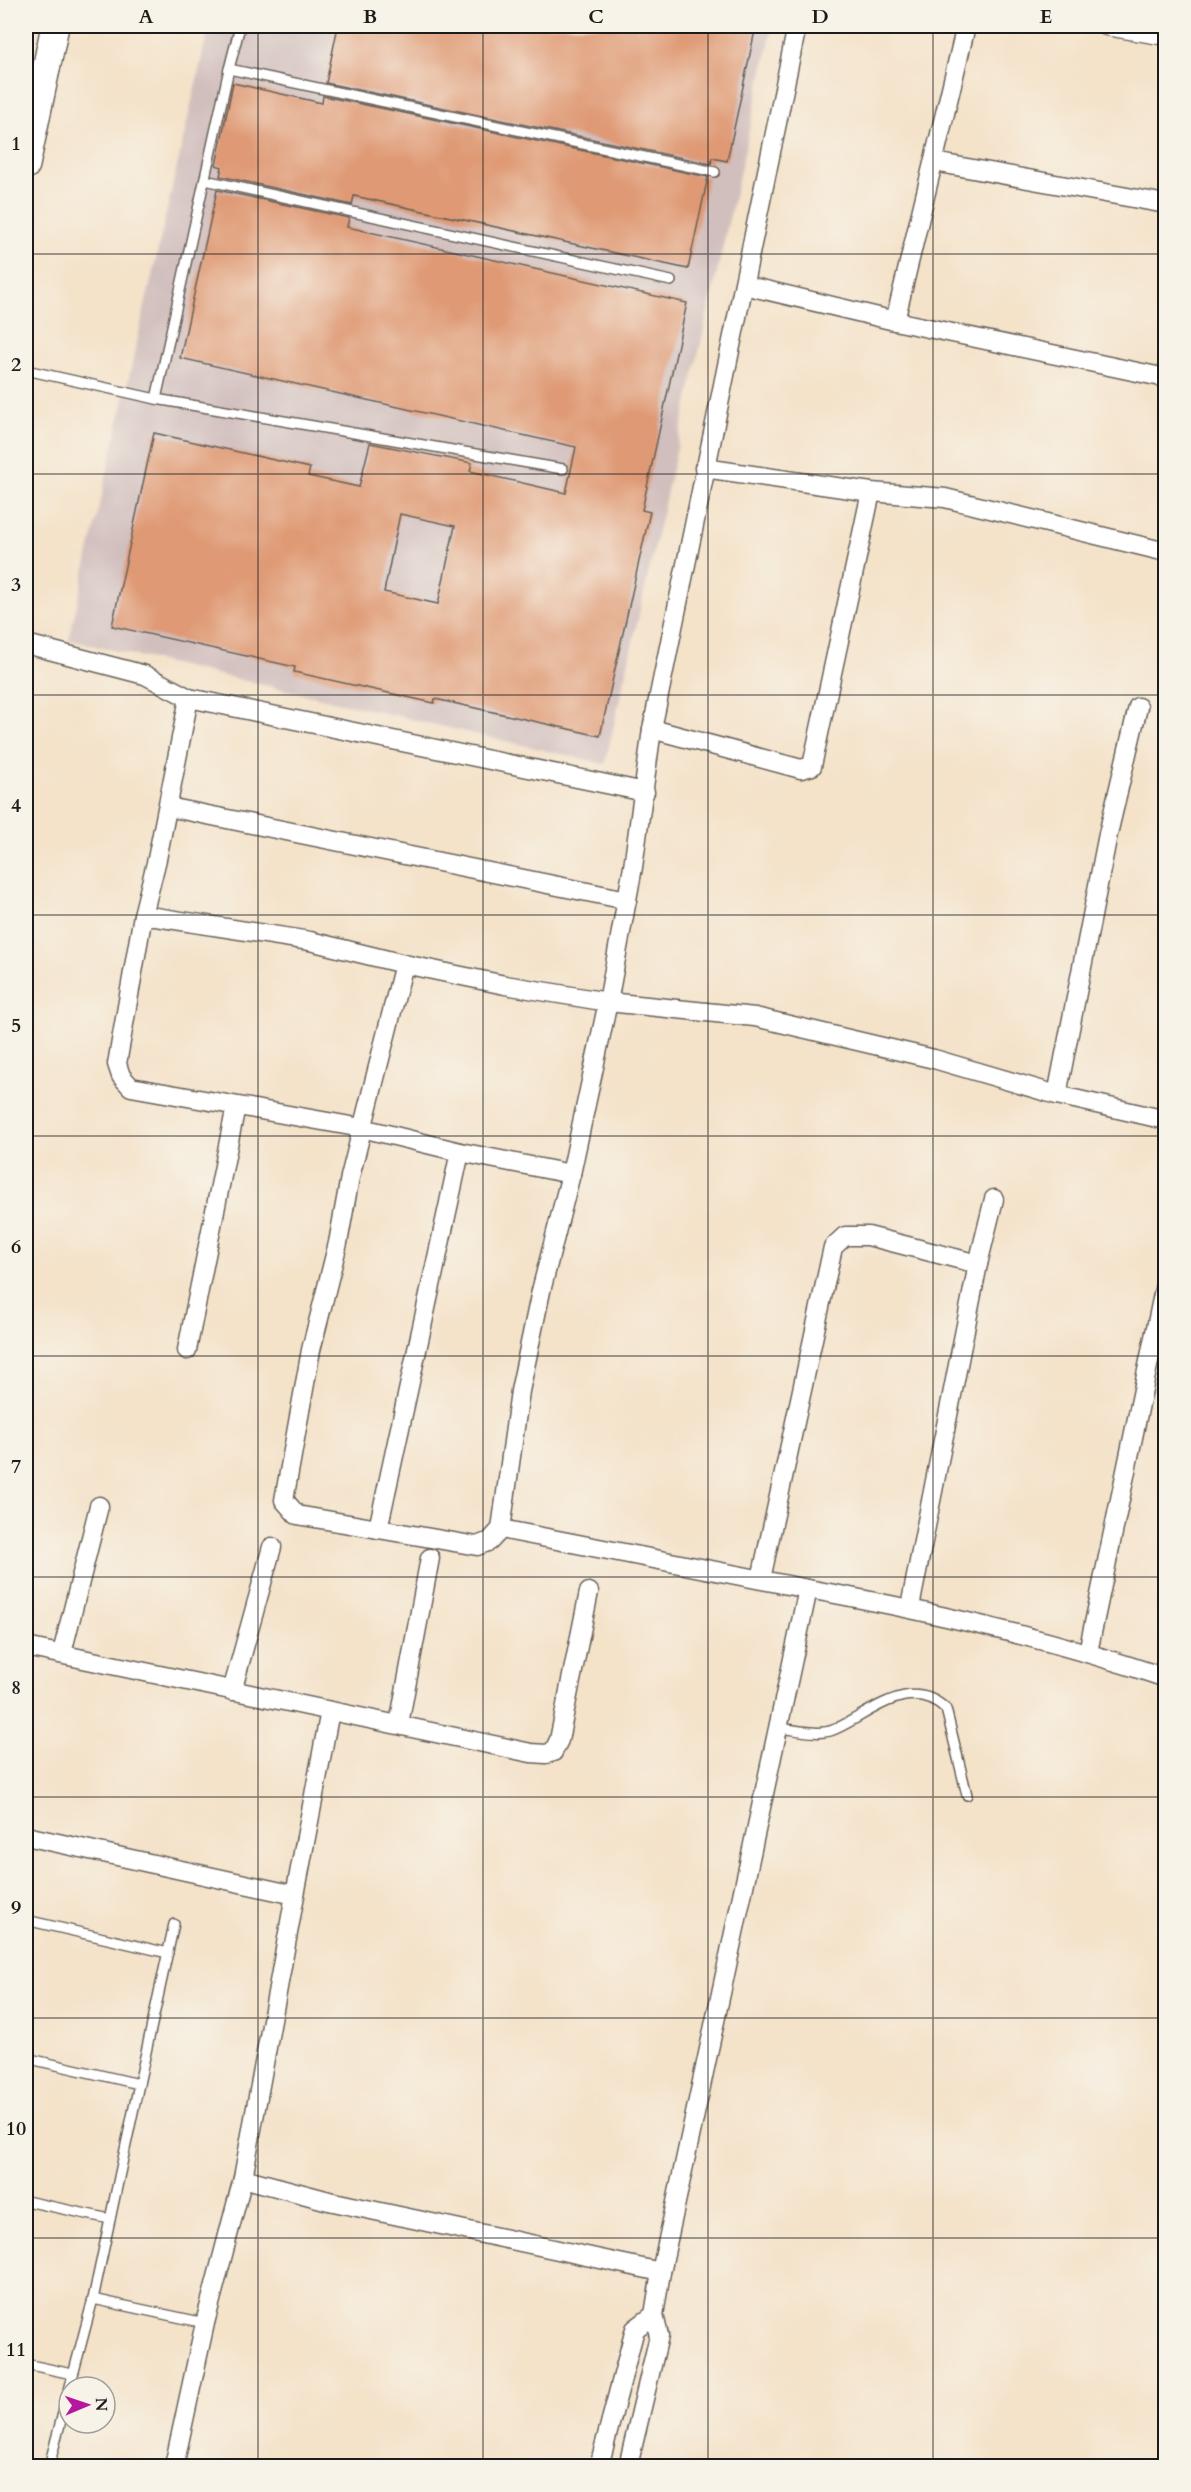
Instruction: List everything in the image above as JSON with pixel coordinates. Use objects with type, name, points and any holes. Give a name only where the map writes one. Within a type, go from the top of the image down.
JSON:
[{"type":"main road","points":[[26,165],[55,26]]},
{"type":"street","points":[[404,964],[350,1177],[338,1243],[311,1350],[284,1500],[297,1515],[477,1546],[490,1541],[501,1529],[520,1391],[541,1291],[572,1174],[608,1002],[645,792],[652,729],[797,26]]},
{"type":"street","points":[[895,321],[966,26]]},
{"type":"street","points":[[1106,26],[1157,32]]},
{"type":"street","points":[[933,162],[1166,204]]},
{"type":"street","points":[[744,285],[895,321],[1166,378]]},
{"type":"street","points":[[704,468],[871,492],[945,498],[1166,552]]},
{"type":"street","points":[[652,729],[801,769],[812,766],[871,492]]},
{"type":"street","points":[[26,644],[145,675],[189,698],[645,792]]},
{"type":"street","points":[[189,698],[168,807],[143,915],[117,1064],[121,1076],[131,1087],[362,1128],[460,1152],[572,1174]]},
{"type":"street","points":[[1057,1095],[1108,834],[1138,707]]},
{"type":"street","points":[[168,807],[627,900]]},
{"type":"street","points":[[143,915],[310,941],[505,985],[608,1002],[755,1017],[934,1059],[1057,1095],[1166,1120]]},
{"type":"street","points":[[187,1350],[236,1106]]},
{"type":"street","points":[[378,1529],[460,1152]]},
{"type":"street","points":[[909,1607],[978,1264],[994,1199]]},
{"type":"street","points":[[761,1579],[833,1246],[845,1236],[868,1236],[978,1264]]},
{"type":"street","points":[[1088,1652],[1166,1280]]},
{"type":"street","points":[[62,1653],[99,1506]]},
{"type":"street","points":[[501,1529],[808,1590],[909,1607],[1088,1652],[1166,1678]]},
{"type":"street","points":[[232,1691],[272,1547]]},
{"type":"street","points":[[399,1724],[430,1558]]},
{"type":"street","points":[[628,2466],[659,2336],[654,2315],[661,2272],[808,1590]]},
{"type":"street","points":[[26,1647],[531,1753],[546,1754],[553,1752],[559,1740],[589,1592]]},
{"type":"street","points":[[174,2466],[205,2323],[243,2178],[330,1711]]},
{"type":"street","points":[[26,1836],[295,1895]]},
{"type":"street","points":[[243,2178],[329,2201],[661,2272]]},
{"type":"street","points":[[599,2466],[635,2330],[654,2315]]},
{"type":"lane","points":[[156,399],[240,26]]},
{"type":"lane","points":[[229,69],[715,172]]},
{"type":"lane","points":[[205,180],[671,280]]},
{"type":"lane","points":[[26,370],[156,399],[563,469]]},
{"type":"lane","points":[[778,1728],[831,1731],[892,1698],[919,1696],[935,1699],[946,1708],[967,1795]]},
{"type":"lane","points":[[26,1920],[168,1953]]},
{"type":"lane","points":[[49,2466],[93,2299],[174,1924]]},
{"type":"lane","points":[[26,2058],[139,2084]]},
{"type":"lane","points":[[26,2201],[110,2219]]},
{"type":"lane","points":[[93,2299],[205,2323]]},
{"type":"lane","points":[[26,2364],[72,2374]]},
{"type":"shaded area","points":[[209,26],[773,26],[605,764],[69,640]]},
{"type":"building","points":[[338,26],[756,26],[727,161],[712,158],[711,164],[326,83]]},
{"type":"building","points":[[233,83],[322,103],[323,96],[708,177],[688,269],[354,196],[352,205],[220,176],[222,167],[216,165]]},
{"type":"building","points":[[217,190],[349,218],[347,227],[687,303],[642,510],[650,512],[600,736],[435,699],[434,703],[294,672],[295,667],[112,626],[154,433],[310,468],[308,476],[359,487],[370,443],[472,463],[470,471],[566,493],[576,447],[180,358]],"holes":[[[400,514],[455,526],[438,604],[384,592]]]}]
